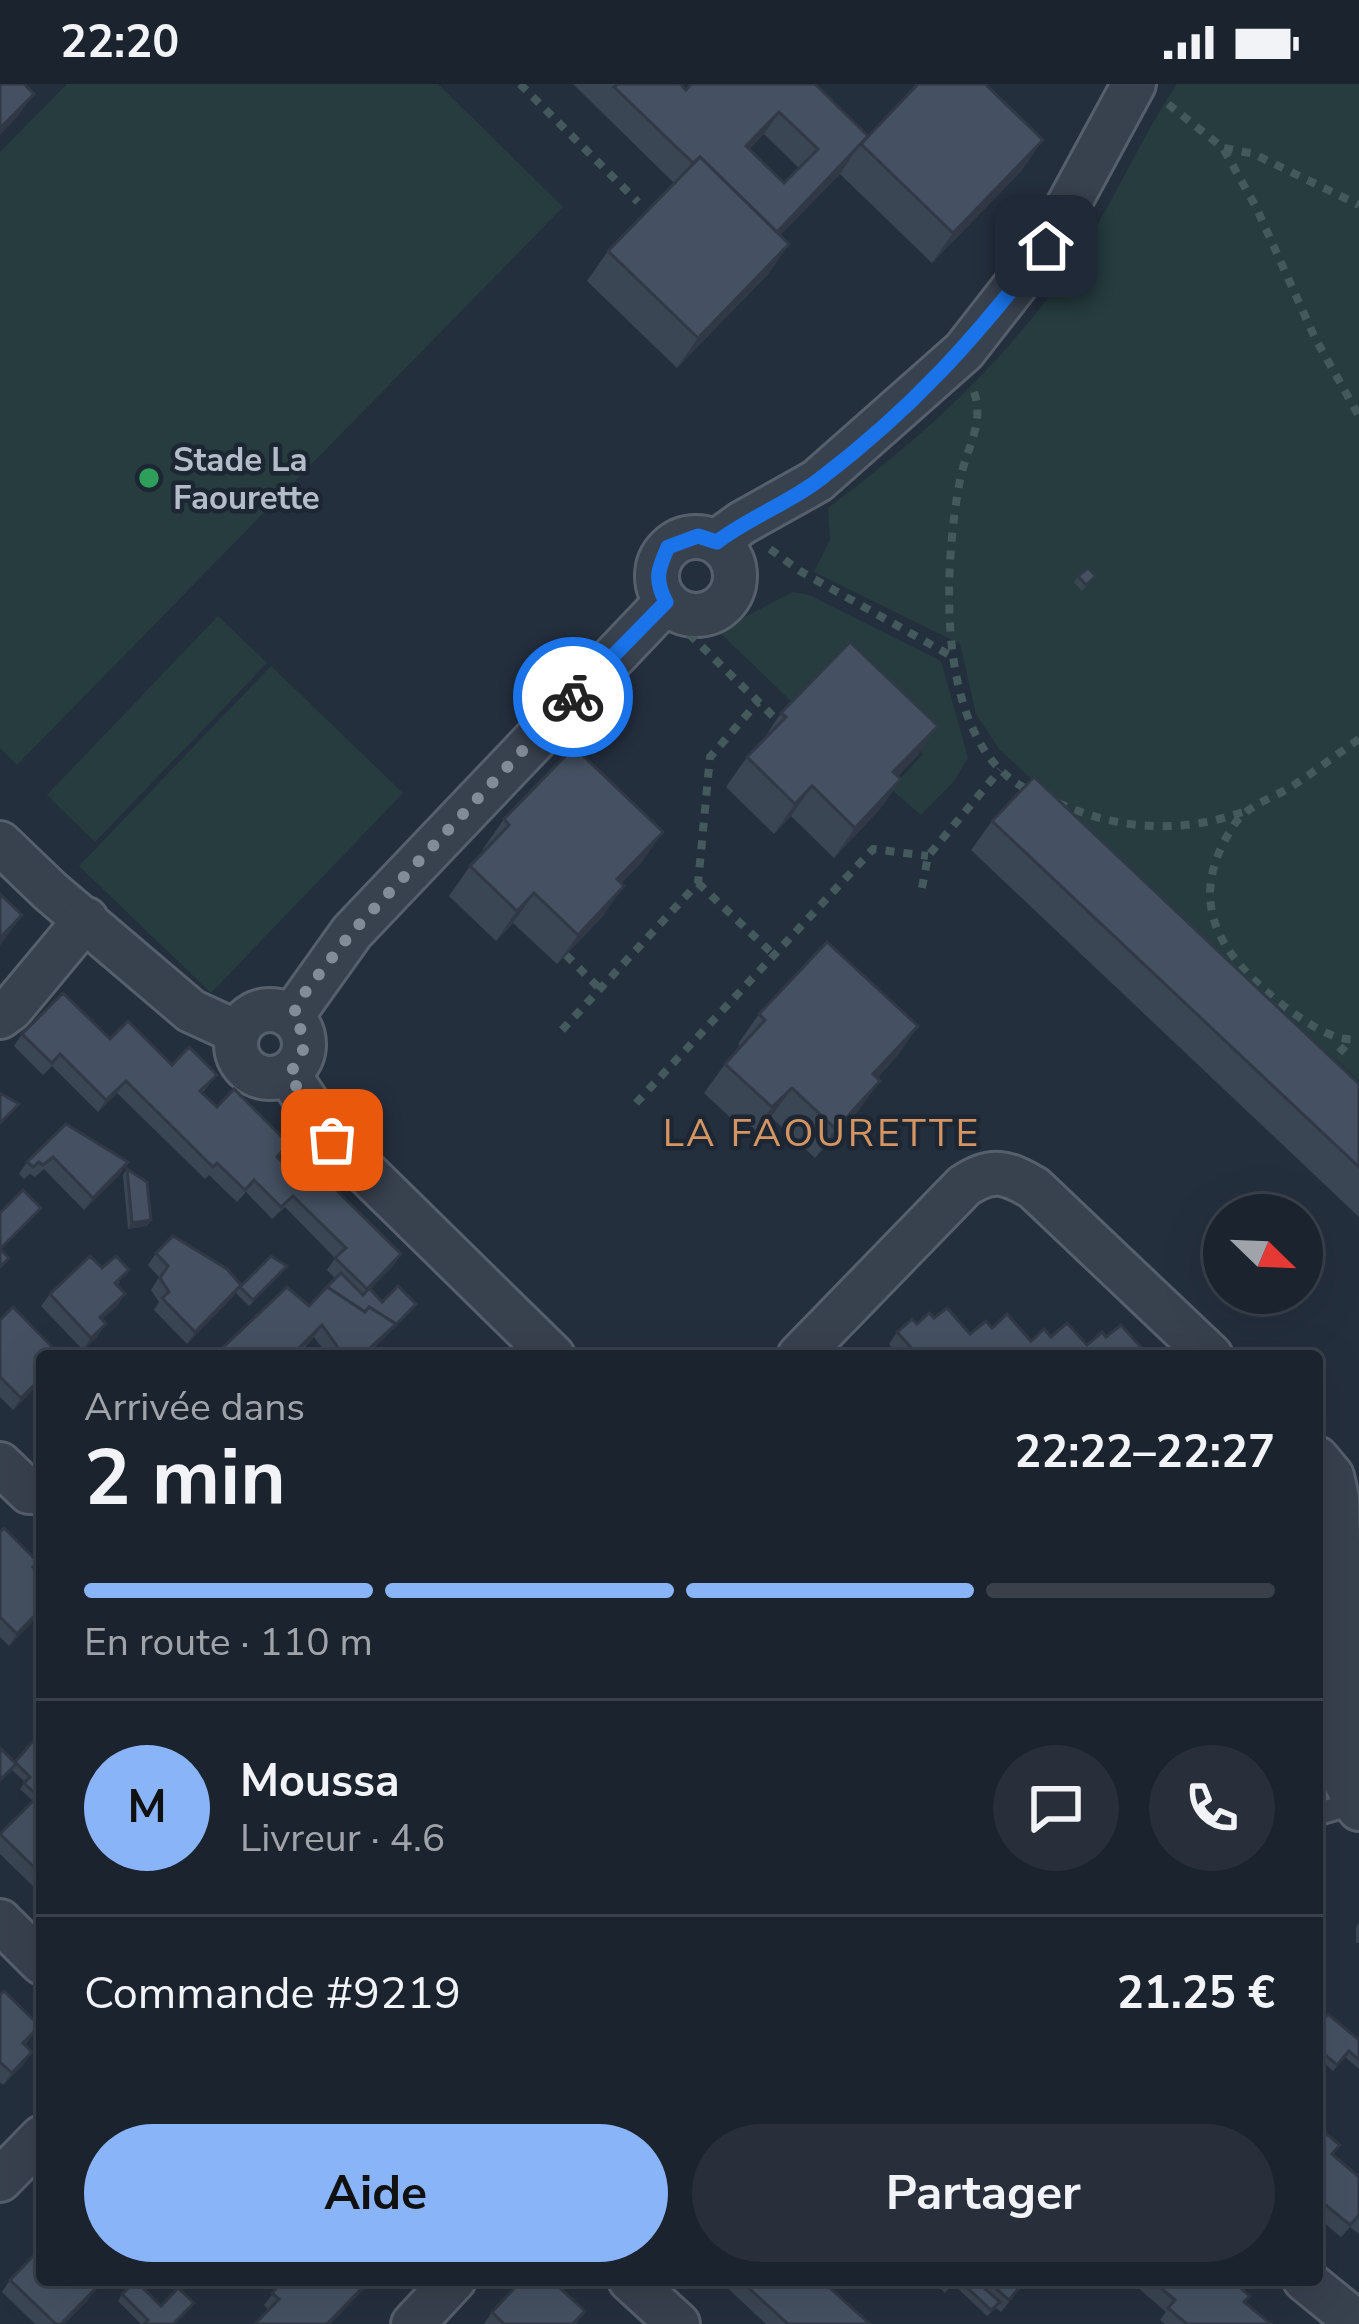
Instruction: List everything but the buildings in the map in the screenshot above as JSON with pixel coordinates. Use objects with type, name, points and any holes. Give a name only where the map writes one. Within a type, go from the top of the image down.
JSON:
[{"type":"street","points":[[292,1016],[352,932],[677,617],[658,587],[656,572],[668,547],[698,536],[738,539],[742,523],[817,482],[954,362],[1046,246],[1145,89]]},
{"type":"street","points":[[0,842],[191,1011],[237,1032]]},
{"type":"street","points":[[0,1017],[86,920]]},
{"type":"street","points":[[277,1009],[292,1016],[304,1035],[299,1063],[288,1074],[261,1077],[248,1071],[235,1046],[246,1018],[260,1010],[277,1009]]},
{"type":"street","points":[[288,1074],[332,1140],[548,1350]]},
{"type":"street","points":[[805,1350],[964,1186],[995,1171],[1011,1174],[1034,1188],[1204,1350]]},
{"type":"street","points":[[0,1464],[29,1492],[36,1492]]},
{"type":"street","points":[[1323,1465],[1332,1476],[1337,1498],[1350,1711],[1344,1809]]},
{"type":"street","points":[[0,1921],[36,1957]]},
{"type":"street","points":[[0,2180],[36,2143]]},
{"type":"street","points":[[413,2324],[448,2286]]},
{"type":"street","points":[[637,2286],[678,2324]]},
{"type":"street","points":[[1312,2286],[1359,2324]]},
{"type":"path","points":[[520,84],[638,202]]},
{"type":"path","points":[[1145,89],[1223,148],[1359,416]]},
{"type":"path","points":[[1223,148],[1254,154],[1359,205]]},
{"type":"path","points":[[954,362],[970,379],[981,412],[961,478],[953,529],[949,628],[954,658],[980,746],[1036,803]]},
{"type":"path","points":[[738,539],[954,658]]},
{"type":"path","points":[[677,617],[777,720]]},
{"type":"path","points":[[562,1030],[698,884],[710,757],[758,702]]},
{"type":"path","points":[[1019,786],[1096,820],[1154,828],[1214,822],[1291,787],[1359,739]]},
{"type":"path","points":[[922,888],[928,856],[1000,770]]},
{"type":"path","points":[[1243,812],[1216,858],[1211,892],[1214,918],[1227,954],[1306,1023],[1355,1040],[1321,1074]]},
{"type":"path","points":[[636,1103],[873,849],[928,856]]},
{"type":"path","points":[[698,884],[773,954]]},
{"type":"path","points":[[566,956],[600,989]]},
{"type":"green space","name":"Stade La Faourette","points":[[67,84],[438,84],[563,207],[17,765],[0,748],[0,152]]},
{"type":"green space","points":[[1177,84],[1359,84],[1359,1081],[999,749],[976,714],[960,644],[814,572],[830,540],[828,508],[962,395],[1049,297],[1089,239]]},
{"type":"green space","points":[[793,592],[809,595],[941,661],[968,758],[954,781],[921,815],[891,789],[923,754],[830,666],[792,702],[718,631]]},
{"type":"green space","points":[[218,616],[267,663],[95,842],[47,795]]},
{"type":"green space","points":[[271,666],[403,793],[211,993],[79,866]]},
{"type":"way so far","points":[[332,1140],[288,1074],[304,1050],[304,1035],[292,1016],[352,932],[573,697]]},
{"type":"place","name":"Stade La Faourette","points":[[149,478]]},
{"type":"district","name":"LA FAOURETTE","points":[[822,1132]]},
{"type":"route","points":[[573,697],[666,602],[656,572],[668,547],[698,536],[717,542],[817,482],[964,351],[1046,246]]}]
